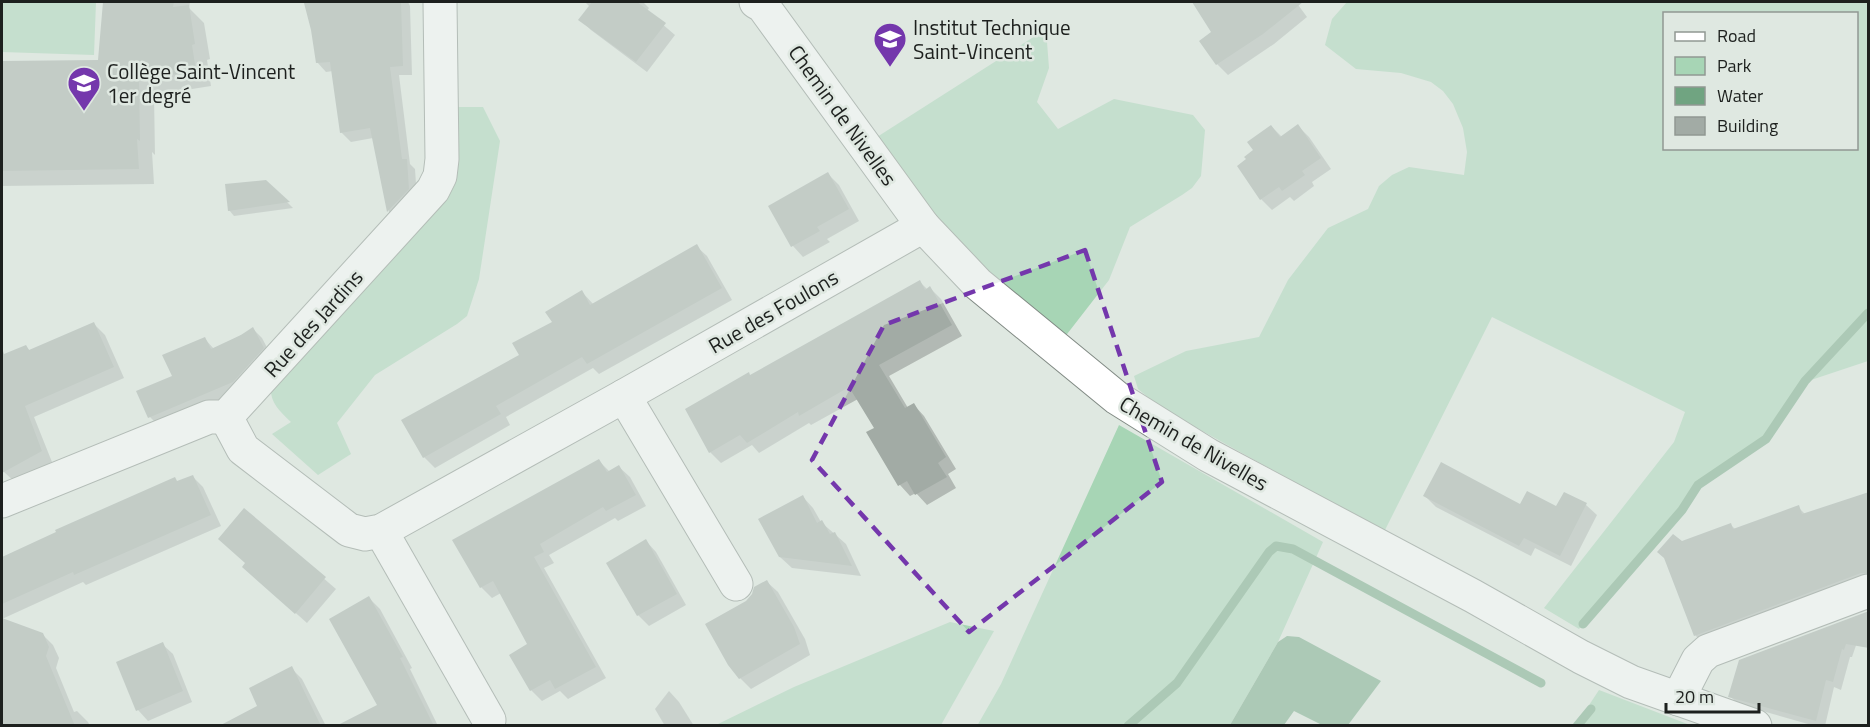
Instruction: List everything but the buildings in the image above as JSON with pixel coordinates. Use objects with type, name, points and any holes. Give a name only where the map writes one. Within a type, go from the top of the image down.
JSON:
[{"type":"street","name":"Rue des Jardins","points":[[226,417],[434,190],[440,176],[442,159],[440,2]]},
{"type":"street","name":"Chemin de Nivelles","points":[[756,2],[763,6],[923,225],[978,284],[1117,398],[1208,455],[1463,590],[1581,657],[1631,682],[1755,726]]},
{"type":"street","name":"Rue des Foulons","points":[[226,417],[243,449],[349,531],[365,534],[381,531],[624,396],[923,225]]},
{"type":"street","points":[[624,396],[736,584]]},
{"type":"street","points":[[2,501],[209,417],[226,417]]},
{"type":"street","points":[[381,531],[489,720]]},
{"type":"street","points":[[1678,699],[1698,660],[1708,651],[1869,591]]},
{"type":"highlighted area","points":[[1085,250],[1162,482],[969,632],[812,460],[884,325]]},
{"type":"green space","points":[[2,2],[96,2],[94,55],[2,52]]},
{"type":"green space","points":[[1347,2],[1868,2],[1868,361],[1805,382],[1770,434],[1698,485],[1682,510],[1579,629],[1544,608],[1674,442],[1685,412],[1492,317],[1384,532],[1161,408],[1138,389],[1134,376],[1186,351],[1259,337],[1288,280],[1328,228],[1368,209],[1379,186],[1392,175],[1409,167],[1464,175],[1467,152],[1463,128],[1453,104],[1443,91],[1431,82],[1401,73],[1356,69],[1325,45],[1332,19]]},
{"type":"green space","points":[[1046,29],[1049,68],[1037,102],[1058,129],[1114,99],[1193,115],[1205,130],[1201,176],[1192,188],[1130,227],[1109,280],[1064,338],[981,267],[931,212],[877,137]]},
{"type":"green space","points":[[451,107],[483,107],[500,141],[479,279],[467,316],[375,375],[337,423],[351,454],[318,475],[272,434],[291,422],[275,405],[271,395],[271,384],[435,204]]},
{"type":"green space","points":[[1119,425],[1323,542],[1278,642],[1230,725],[977,726],[1001,684]]},
{"type":"green space","points":[[950,622],[994,631],[941,725],[716,725],[794,687]]},
{"type":"green space","points":[[1599,690],[1690,725],[1576,725]]},
{"type":"water","points":[[1287,636],[1299,637],[1381,681],[1348,725],[1322,725],[1294,711],[1284,725],[1230,725],[1278,642]]},
{"type":"waterway","points":[[1583,624],[1682,510],[1698,485],[1766,439],[1805,381],[1868,313]]},
{"type":"waterway","points":[[1128,726],[1177,683],[1269,552],[1276,546],[1293,549],[1541,683]]},
{"type":"waterway","points":[[1577,726],[1591,709]]},
{"type":"place","name":"Institut Technique Saint-Vincent","points":[[890,68]]},
{"type":"place","name":"Collège Saint-Vincent 1er degré","points":[[84,112]]}]
